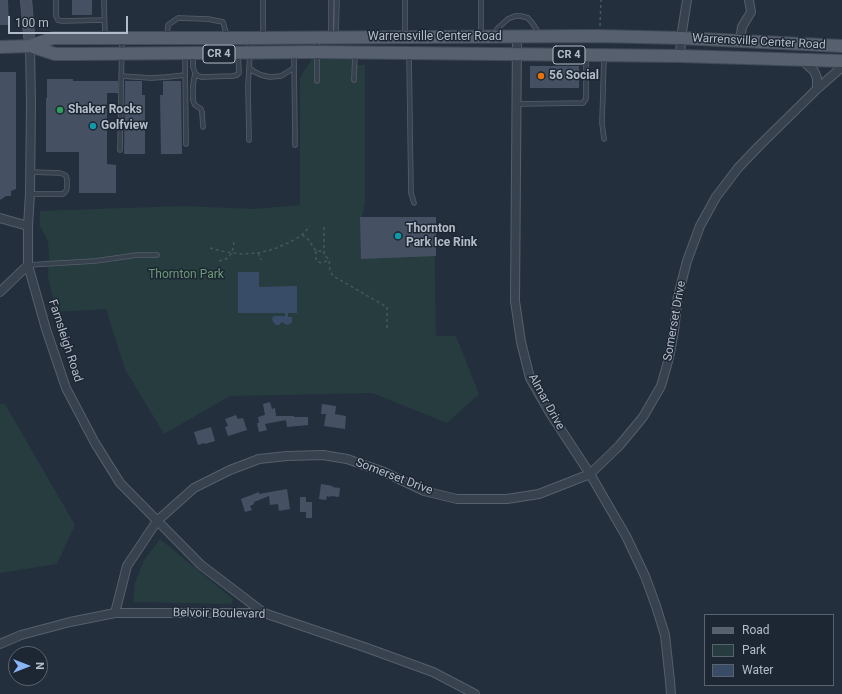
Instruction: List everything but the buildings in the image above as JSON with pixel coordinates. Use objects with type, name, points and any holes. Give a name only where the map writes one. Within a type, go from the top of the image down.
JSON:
[{"type":"main road","name":"Farnsleigh Road","points":[[26,0],[30,46]]},
{"type":"main road","name":"Warrensville Center Road","points":[[0,47],[30,46],[53,38],[167,39],[598,36],[681,38],[842,46]]},
{"type":"main road","name":"Warrensville Center Road","points":[[30,46],[55,54],[355,52],[680,56],[842,61]]},
{"type":"street","points":[[680,56],[681,38],[687,0]]},
{"type":"street","points":[[740,41],[742,26],[751,12],[749,0]]},
{"type":"street","name":"Almar Drive","points":[[517,37],[515,302],[521,342],[530,378],[550,413],[590,474],[626,536],[645,576],[665,635],[671,694]]},
{"type":"street","name":"Farnsleigh Road","points":[[30,46],[31,103],[28,265],[46,329],[66,388],[95,442],[120,483],[201,565],[264,613]]},
{"type":"street","points":[[802,60],[814,71],[817,78],[817,89]]},
{"type":"street","name":"Somerset Drive","points":[[115,613],[127,566],[158,521],[194,488],[230,470],[260,460],[287,456],[323,455],[347,459],[384,472],[424,491],[457,499],[507,499],[539,494],[590,474],[619,446],[643,417],[661,386],[669,358],[678,296],[687,261],[700,226],[716,197],[738,168],[759,146],[817,89],[842,67]]},
{"type":"street","points":[[0,218],[28,226]]},
{"type":"street","points":[[0,292],[28,265]]},
{"type":"street","name":"Belvoir Boulevard","points":[[0,644],[21,635],[70,622],[115,613],[264,613],[433,672],[475,694]]},
{"type":"lane","points":[[56,0],[56,16],[58,20],[104,20]]},
{"type":"lane","points":[[104,0],[105,39]]},
{"type":"lane","points":[[263,0],[263,38]]},
{"type":"lane","points":[[330,0],[333,38]]},
{"type":"lane","points":[[333,38],[337,0]]},
{"type":"lane","points":[[405,0],[405,38]]},
{"type":"lane","points":[[481,0],[486,37],[508,19],[515,16],[528,18],[534,24],[541,37]]},
{"type":"lane","points":[[167,39],[168,25],[178,18],[208,19],[223,22],[228,38]]},
{"type":"lane","points":[[195,73],[198,76],[237,75],[239,73],[244,53],[250,38]]},
{"type":"lane","points":[[317,38],[317,81]]},
{"type":"lane","points":[[120,150],[122,39]]},
{"type":"lane","points":[[294,52],[295,145]]},
{"type":"lane","points":[[354,80],[355,52]]},
{"type":"lane","points":[[244,53],[249,67],[249,140]]},
{"type":"lane","points":[[409,53],[411,193],[414,203]]},
{"type":"lane","points":[[189,54],[195,73],[193,100],[195,105],[201,109],[203,127]]},
{"type":"lane","points":[[186,144],[185,74],[189,54]]},
{"type":"lane","points":[[516,104],[583,103],[586,98],[586,55]]},
{"type":"lane","points":[[604,55],[602,123],[604,139]]},
{"type":"lane","points":[[249,67],[261,75],[270,77],[281,76],[294,68]]},
{"type":"lane","points":[[121,76],[151,78],[185,74]]},
{"type":"lane","points":[[30,172],[63,174],[67,179],[67,188],[63,194],[30,194]]},
{"type":"lane","points":[[28,265],[95,261],[137,255],[157,255]]},
{"type":"path","points":[[600,26],[601,0]]},
{"type":"path","points":[[210,248],[232,253],[258,253],[274,249],[290,242],[302,235],[310,226]]},
{"type":"path","points":[[324,227],[324,254],[329,260],[330,271],[333,276],[387,306],[387,330]]},
{"type":"path","points":[[302,235],[308,239],[316,251],[316,259],[318,262],[322,263],[329,260]]},
{"type":"path","points":[[219,261],[226,259],[232,253],[234,242]]},
{"type":"path","points":[[316,251],[324,251]]},
{"type":"path","points":[[258,253],[261,260]]},
{"type":"green space","name":"Thornton Park","points":[[316,52],[355,53],[355,65],[365,65],[365,203],[362,217],[434,220],[436,336],[456,336],[479,394],[447,423],[372,393],[230,396],[164,434],[125,369],[106,309],[56,312],[48,277],[48,241],[40,226],[40,211],[184,206],[254,209],[300,205],[300,78]]},
{"type":"green space","points":[[0,404],[5,404],[75,525],[57,564],[0,573]]},
{"type":"green space","points":[[160,539],[233,599],[231,604],[133,602],[135,583],[144,560]]},
{"type":"water","points":[[238,272],[259,272],[259,287],[297,286],[297,313],[288,313],[288,317],[292,317],[292,322],[287,325],[282,322],[279,325],[276,325],[273,322],[272,318],[274,316],[285,316],[285,313],[238,313]]},
{"type":"place","name":"56 Social","points":[[541,76]]},
{"type":"place","name":"Shaker Rocks","points":[[60,110]]},
{"type":"place","name":"Golfview","points":[[93,126]]},
{"type":"place","name":"Thornton Park Ice Rink","points":[[398,236]]}]
